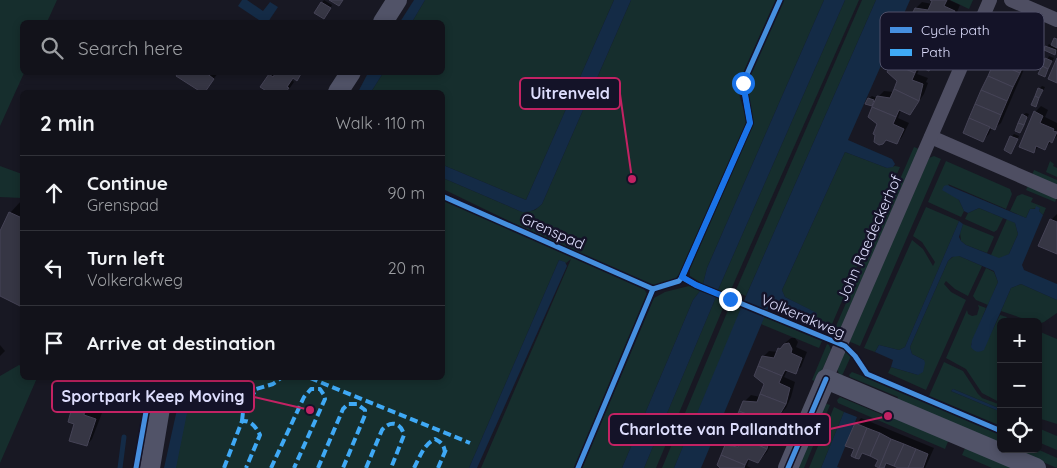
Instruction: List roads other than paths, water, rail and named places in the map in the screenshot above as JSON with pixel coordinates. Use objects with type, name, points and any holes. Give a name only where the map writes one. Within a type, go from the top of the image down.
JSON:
[{"type":"street","points":[[384,20],[397,0]]},
{"type":"street","name":"John Raedeckerhof","points":[[985,12],[990,0]]},
{"type":"street","points":[[1011,0],[1039,12]]},
{"type":"street","points":[[1044,14],[1057,20]]},
{"type":"street","name":"John Raedeckerhof","points":[[826,379],[960,70]]},
{"type":"street","points":[[339,90],[349,75]]},
{"type":"street","points":[[931,137],[1057,192]]},
{"type":"street","points":[[788,468],[826,379],[1036,468]]},
{"type":"street","points":[[150,468],[165,380]]},
{"type":"water","points":[[242,0],[247,0],[263,11],[270,2],[278,7],[269,20],[259,20],[238,6]]},
{"type":"water","points":[[414,0],[425,0],[413,20],[401,20]]},
{"type":"water","points":[[614,0],[631,0],[542,204],[538,208],[522,212],[445,179],[445,166],[526,200]]},
{"type":"water","points":[[824,0],[845,0],[718,290],[703,284],[707,268]]},
{"type":"water","points":[[876,0],[910,0],[905,12],[880,12],[880,68],[848,140],[892,159],[895,164],[893,167],[887,168],[845,152],[782,290],[785,297],[817,313],[816,318],[777,302],[769,306],[701,468],[674,468],[746,296]]},
{"type":"water","points":[[367,75],[382,75],[372,90],[359,90]]},
{"type":"water","points":[[947,185],[1026,218],[1030,209],[1035,209],[1036,206],[1040,208],[1039,211],[1043,215],[1022,265],[1024,270],[1057,284],[1057,300],[1021,284],[1011,288],[984,350],[977,352],[971,347],[972,340],[998,282],[994,271],[959,256],[952,257],[948,261],[910,347],[912,354],[924,360],[925,363],[923,372],[918,375],[891,367],[893,360],[875,352],[879,345],[899,350],[905,347],[959,221],[963,224],[959,237],[961,241],[966,245],[999,258],[1009,254],[1018,234],[1015,223],[979,208],[968,213],[964,211],[959,200],[942,190]]},
{"type":"water","points":[[559,260],[565,262],[567,266],[477,468],[469,468]]},
{"type":"water","points":[[700,291],[716,297],[644,468],[622,468],[693,300]]},
{"type":"water","points":[[184,380],[194,380],[176,468],[164,468]]},
{"type":"water","points":[[953,389],[997,407],[997,410],[951,391]]},
{"type":"water","points":[[844,412],[857,417],[837,467],[840,468],[821,468]]},
{"type":"waterway","points":[[120,468],[124,437]]},
{"type":"place","name":"Uitrenveld","points":[[632,179]]},
{"type":"place","name":"Sportpark Keep Moving","points":[[310,410]]},
{"type":"place","name":"Charlotte van Pallandthof","points":[[888,416]]}]
